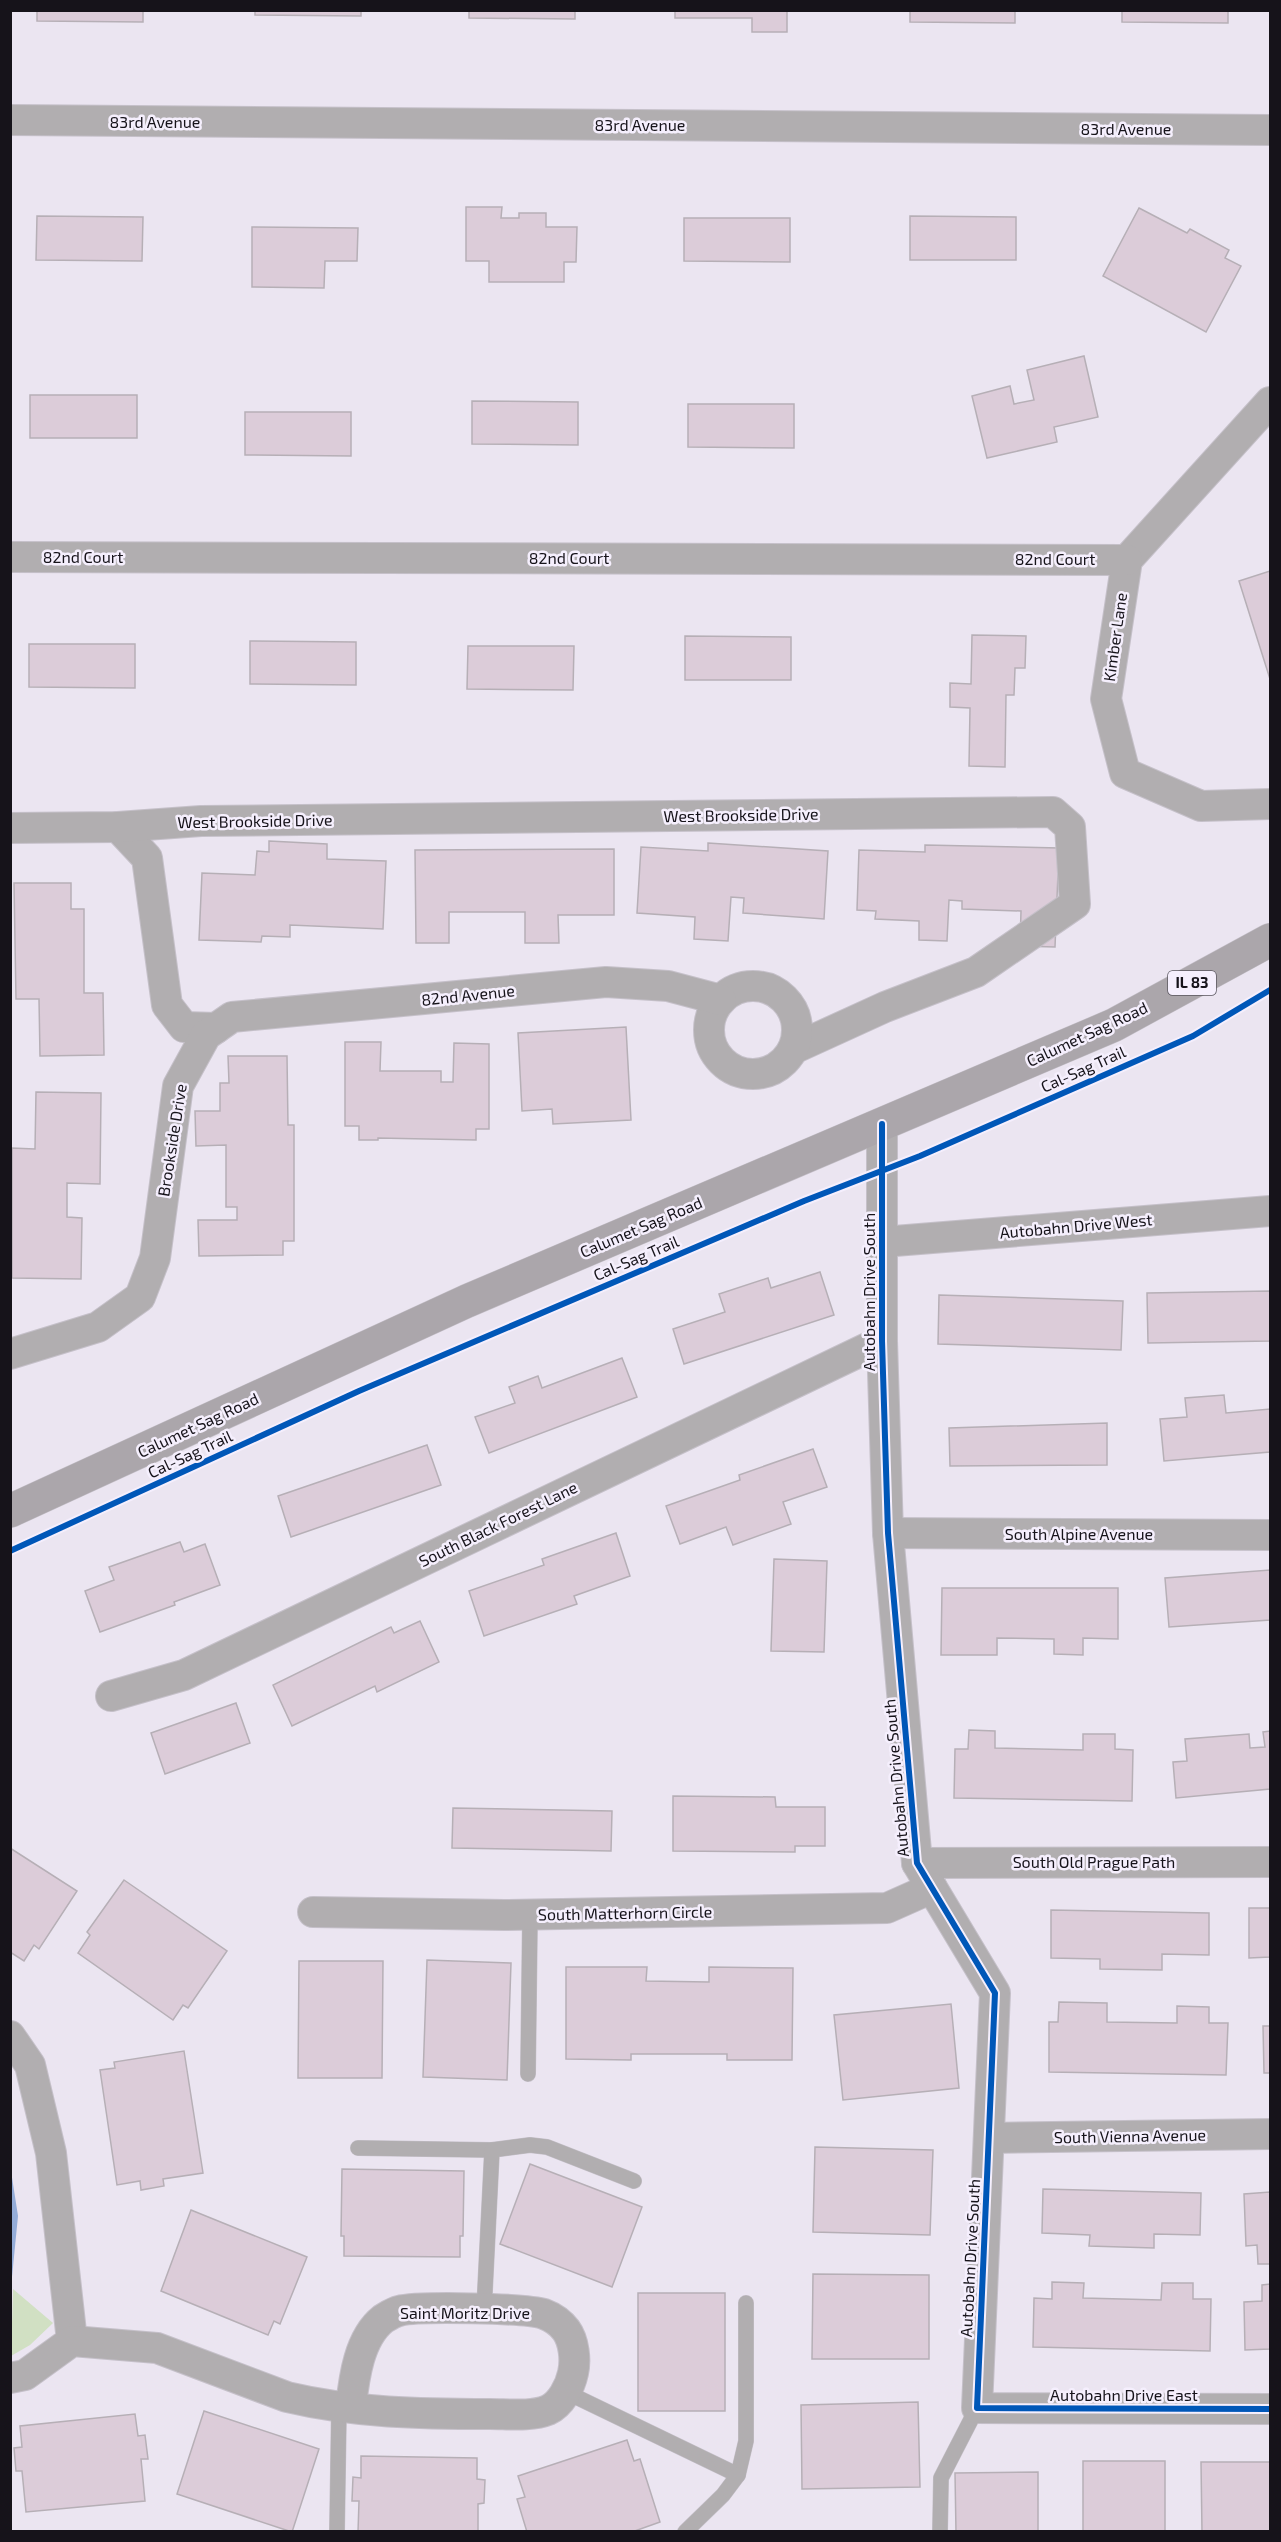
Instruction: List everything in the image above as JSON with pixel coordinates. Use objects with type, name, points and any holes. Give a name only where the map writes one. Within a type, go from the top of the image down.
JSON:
[{"type":"main road","name":"Calumet Sag Road","points":[[10,1511],[467,1301],[1114,1025],[1270,940]]},
{"type":"street","name":"83rd Avenue","points":[[10,120],[1270,130]]},
{"type":"street","points":[[1127,560],[1270,402]]},
{"type":"street","name":"82nd Court","points":[[10,557],[1127,560]]},
{"type":"street","name":"Kimber Lane","points":[[1127,560],[1106,699],[1125,773],[1201,806],[1270,804]]},
{"type":"street","name":"West Brookside Drive","points":[[10,828],[118,827],[201,821],[1053,812],[1070,827],[1076,904],[976,972],[885,1007],[793,1049]]},
{"type":"street","points":[[118,827],[147,858],[167,1005],[184,1027],[216,1028]]},
{"type":"street","name":"82nd Avenue","points":[[216,1028],[232,1017],[606,982],[668,986],[721,1000]]},
{"type":"street","points":[[747,985],[769,988],[787,1000],[795,1012],[798,1036],[790,1054],[770,1071],[747,1074],[735,1071],[722,1061],[714,1051],[709,1031],[715,1007],[721,1000],[727,993],[747,985]]},
{"type":"street","name":"Brookside Drive","points":[[10,1354],[98,1327],[140,1297],[155,1258],[178,1086],[206,1035],[216,1028]]},
{"type":"street","name":"Autobahn Drive South","points":[[882,1124],[882,1341],[888,1533],[917,1863],[995,1993],[977,2408]]},
{"type":"street","name":"Autobahn Drive West","points":[[882,1242],[1270,1211]]},
{"type":"street","name":"South Black Forest Lane","points":[[111,1696],[184,1675],[882,1341]]},
{"type":"street","name":"South Alpine Avenue","points":[[888,1533],[1270,1535]]},
{"type":"street","name":"South Old Prague Path","points":[[917,1863],[1270,1862]]},
{"type":"street","name":"South Matterhorn Circle","points":[[313,1912],[530,1914],[887,1908],[932,1888]]},
{"type":"street","points":[[10,2036],[30,2065],[51,2153],[72,2342]]},
{"type":"street","name":"South Vienna Avenue","points":[[989,2138],[1270,2134]]},
{"type":"street","name":"Saint Moritz Drive","points":[[345,2406],[370,2333],[382,2320],[398,2311],[484,2310],[542,2314],[556,2320],[566,2330],[574,2354],[572,2380],[566,2392]]},
{"type":"street","points":[[10,2378],[26,2375],[72,2342],[157,2348],[287,2397],[400,2414],[527,2414],[548,2410],[566,2392]]},
{"type":"street","name":"Autobahn Drive East","points":[[977,2408],[1270,2409]]},
{"type":"lane","points":[[528,2074],[530,1914]]},
{"type":"lane","points":[[358,2148],[492,2150],[530,2145],[547,2147],[634,2181]]},
{"type":"lane","points":[[484,2310],[492,2150]]},
{"type":"lane","points":[[685,2532],[723,2495],[738,2475],[746,2441],[746,2303]]},
{"type":"lane","points":[[566,2392],[738,2475]]},
{"type":"lane","points":[[337,2532],[345,2406]]},
{"type":"lane","points":[[940,2532],[941,2478],[977,2408]]},
{"type":"green space","points":[[13,2289],[53,2323],[30,2345],[11,2356]]},
{"type":"water","points":[[11,2171],[18,2216],[10,2287]]},
{"type":"building","points":[[37,10],[143,10],[143,22],[37,21]]},
{"type":"building","points":[[255,10],[361,10],[361,16],[255,15]]},
{"type":"building","points":[[469,10],[575,10],[575,19],[469,18]]},
{"type":"building","points":[[675,10],[787,10],[787,32],[752,32],[752,18],[675,18]]},
{"type":"building","points":[[910,10],[1015,10],[1015,23],[910,22]]},
{"type":"building","points":[[1122,10],[1228,10],[1228,23],[1122,22]]},
{"type":"building","points":[[466,207],[502,207],[501,218],[519,218],[519,213],[546,213],[546,227],[577,227],[576,262],[564,262],[564,282],[489,282],[489,261],[466,261]]},
{"type":"building","points":[[1139,208],[1187,233],[1190,229],[1229,250],[1225,258],[1241,266],[1206,332],[1103,276]]},
{"type":"building","points":[[37,216],[143,217],[142,261],[36,260]]},
{"type":"building","points":[[910,216],[1016,217],[1016,260],[910,260]]},
{"type":"building","points":[[684,218],[790,218],[790,262],[684,261]]},
{"type":"building","points":[[252,227],[358,228],[357,261],[325,261],[324,288],[252,287]]},
{"type":"building","points":[[1084,356],[1098,417],[1054,427],[1057,442],[987,458],[972,396],[1010,386],[1014,404],[1034,400],[1027,370]]},
{"type":"building","points":[[30,395],[137,395],[137,438],[30,438]]},
{"type":"building","points":[[472,401],[578,402],[578,445],[472,444]]},
{"type":"building","points":[[688,404],[794,404],[794,448],[688,447]]},
{"type":"building","points":[[245,412],[351,412],[351,456],[245,455]]},
{"type":"building","points":[[1270,571],[1270,679],[1239,581]]},
{"type":"building","points":[[972,635],[1026,636],[1025,668],[1015,668],[1014,695],[1006,695],[1005,767],[969,766],[970,708],[950,707],[950,683],[971,684]]},
{"type":"building","points":[[685,636],[791,637],[791,680],[685,680]]},
{"type":"building","points":[[250,641],[356,642],[356,685],[250,684]]},
{"type":"building","points":[[29,644],[135,644],[135,688],[29,687]]},
{"type":"building","points":[[468,646],[574,646],[573,690],[467,689]]},
{"type":"building","points":[[269,841],[327,844],[327,859],[386,861],[383,929],[290,925],[290,937],[262,936],[261,942],[199,940],[202,873],[255,875],[257,851],[269,852]]},
{"type":"building","points":[[708,843],[828,851],[824,919],[743,913],[744,898],[731,897],[728,941],[694,939],[695,917],[637,913],[641,847],[708,851]]},
{"type":"building","points":[[925,845],[1059,848],[1055,947],[1020,946],[1021,911],[962,909],[962,901],[949,900],[947,941],[919,940],[919,921],[875,919],[876,911],[857,910],[859,850],[925,852]]},
{"type":"building","points":[[614,849],[614,915],[558,915],[559,943],[525,943],[525,912],[449,912],[449,943],[416,943],[415,850]]},
{"type":"building","points":[[14,883],[71,883],[71,909],[84,909],[84,993],[103,993],[104,1055],[40,1056],[39,999],[16,999]]},
{"type":"building","points":[[626,1027],[631,1120],[553,1124],[552,1109],[522,1111],[518,1033]]},
{"type":"building","points":[[345,1042],[381,1042],[380,1071],[441,1071],[441,1082],[453,1082],[454,1043],[489,1044],[489,1129],[476,1129],[476,1140],[378,1138],[378,1140],[359,1140],[359,1126],[345,1126]]},
{"type":"building","points":[[228,1056],[287,1056],[288,1125],[294,1125],[294,1241],[283,1241],[283,1255],[199,1256],[198,1220],[237,1220],[237,1207],[226,1207],[226,1145],[196,1146],[195,1111],[220,1111],[220,1083],[229,1083]]},
{"type":"building","points":[[36,1092],[101,1093],[100,1184],[67,1183],[67,1217],[82,1218],[81,1279],[12,1278],[12,1148],[35,1149]]},
{"type":"building","points":[[820,1272],[834,1315],[684,1364],[673,1329],[725,1312],[719,1294],[768,1278],[771,1288]]},
{"type":"building","points":[[1270,1291],[1270,1341],[1148,1343],[1147,1293]]},
{"type":"building","points":[[939,1295],[1123,1301],[1121,1350],[938,1344]]},
{"type":"building","points":[[622,1358],[637,1397],[489,1453],[475,1417],[515,1403],[509,1387],[538,1376],[542,1388]]},
{"type":"building","points":[[1224,1395],[1226,1413],[1270,1409],[1270,1452],[1164,1461],[1160,1419],[1187,1417],[1185,1398]]},
{"type":"building","points":[[1107,1423],[1107,1465],[950,1466],[949,1428]]},
{"type":"building","points":[[427,1445],[441,1485],[291,1537],[278,1496]]},
{"type":"building","points":[[813,1449],[827,1487],[783,1502],[791,1524],[733,1545],[726,1527],[680,1544],[666,1506],[740,1480],[739,1475]]},
{"type":"building","points":[[616,1533],[630,1576],[574,1596],[577,1604],[484,1636],[469,1591],[544,1565],[542,1559]]},
{"type":"building","points":[[180,1542],[184,1552],[205,1544],[220,1585],[174,1602],[175,1605],[100,1632],[85,1591],[114,1580],[109,1567]]},
{"type":"building","points":[[774,1559],[827,1561],[824,1652],[771,1651]]},
{"type":"building","points":[[1270,1570],[1270,1620],[1169,1627],[1165,1578]]},
{"type":"building","points":[[942,1588],[1118,1588],[1118,1639],[1083,1638],[1083,1655],[1054,1654],[1054,1639],[997,1638],[997,1655],[941,1655]]},
{"type":"building","points":[[420,1621],[439,1662],[377,1692],[375,1686],[292,1726],[273,1685],[391,1627],[394,1633]]},
{"type":"building","points":[[236,1703],[250,1743],[165,1774],[151,1733]]},
{"type":"building","points":[[969,1730],[995,1731],[995,1748],[1083,1750],[1083,1734],[1115,1734],[1115,1749],[1133,1750],[1132,1801],[954,1798],[955,1749],[968,1749]]},
{"type":"building","points":[[1270,1731],[1270,1789],[1176,1798],[1173,1762],[1187,1761],[1185,1739],[1249,1734],[1250,1748],[1265,1747],[1263,1732]]},
{"type":"building","points":[[673,1796],[775,1797],[776,1807],[825,1807],[825,1846],[795,1846],[795,1852],[673,1851]]},
{"type":"building","points":[[453,1808],[612,1811],[611,1851],[452,1848]]},
{"type":"building","points":[[10,1848],[77,1891],[39,1949],[34,1945],[24,1961],[10,1952]]},
{"type":"building","points":[[124,1880],[227,1951],[188,2008],[183,2005],[173,2020],[78,1953],[90,1935],[87,1932]]},
{"type":"building","points":[[1249,1908],[1270,1908],[1270,1957],[1249,1958]]},
{"type":"building","points":[[1051,1910],[1209,1913],[1209,1955],[1162,1954],[1162,1970],[1100,1969],[1100,1959],[1051,1958]]},
{"type":"building","points":[[427,1960],[511,1963],[507,2080],[423,2077]]},
{"type":"building","points":[[299,1961],[383,1961],[382,2078],[298,2078]]},
{"type":"building","points":[[566,1967],[647,1967],[646,1981],[709,1982],[709,1967],[793,1968],[792,2060],[727,2060],[727,2054],[631,2054],[631,2060],[566,2059]]},
{"type":"building","points":[[1059,2002],[1107,2003],[1107,2022],[1177,2023],[1177,2006],[1209,2007],[1209,2023],[1228,2023],[1226,2075],[1049,2072],[1049,2022],[1058,2022]]},
{"type":"building","points":[[951,2004],[959,2088],[843,2100],[834,2015]]},
{"type":"building","points":[[1263,2026],[1270,2026],[1270,2073],[1264,2073]]},
{"type":"building","points":[[184,2051],[203,2173],[163,2179],[164,2186],[141,2190],[140,2181],[117,2185],[100,2070],[115,2068],[114,2062]]},
{"type":"building","points":[[815,2147],[933,2150],[930,2235],[813,2232]]},
{"type":"building","points":[[530,2164],[642,2207],[612,2287],[500,2244]]},
{"type":"building","points":[[342,2169],[464,2171],[463,2236],[460,2236],[460,2257],[344,2256],[344,2236],[341,2236]]},
{"type":"building","points":[[1043,2189],[1201,2193],[1200,2235],[1154,2234],[1154,2248],[1089,2246],[1090,2235],[1042,2233]]},
{"type":"building","points":[[1270,2192],[1270,2264],[1258,2264],[1257,2245],[1246,2246],[1244,2194]]},
{"type":"building","points":[[191,2210],[307,2257],[280,2324],[274,2321],[268,2335],[161,2291]]},
{"type":"building","points":[[813,2274],[929,2275],[929,2359],[812,2359]]},
{"type":"building","points":[[1052,2282],[1084,2283],[1083,2298],[1161,2300],[1162,2283],[1193,2283],[1193,2299],[1211,2299],[1210,2351],[1033,2347],[1034,2298],[1052,2299]]},
{"type":"building","points":[[1270,2284],[1270,2349],[1245,2350],[1244,2302],[1262,2301],[1262,2285]]},
{"type":"building","points":[[638,2293],[725,2293],[725,2411],[638,2411]]},
{"type":"building","points":[[918,2402],[920,2487],[802,2489],[801,2405]]},
{"type":"building","points":[[204,2411],[319,2449],[292,2532],[177,2494]]},
{"type":"building","points":[[135,2414],[138,2436],[145,2435],[148,2459],[141,2459],[145,2501],[26,2512],[22,2471],[16,2471],[14,2448],[22,2447],[20,2426]]},
{"type":"building","points":[[627,2440],[634,2461],[640,2459],[660,2522],[632,2532],[527,2532],[517,2499],[525,2497],[518,2476]]},
{"type":"building","points":[[361,2456],[477,2458],[477,2479],[485,2480],[484,2503],[478,2504],[478,2532],[358,2532],[359,2501],[352,2501],[353,2477],[361,2478]]},
{"type":"building","points":[[1083,2461],[1165,2461],[1165,2532],[1083,2532]]},
{"type":"building","points":[[1201,2462],[1270,2462],[1270,2532],[1202,2532]]},
{"type":"building","points":[[1038,2472],[1038,2532],[956,2532],[955,2473]]},
{"type":"cycle path","name":"Cal-Sag Trail","points":[[10,1551],[359,1391],[804,1201],[920,1156],[1193,1036],[1270,990]]},
{"type":"cycle path","points":[[882,1124],[882,1341],[888,1533],[917,1863],[995,1993],[977,2408],[1270,2409]]}]
